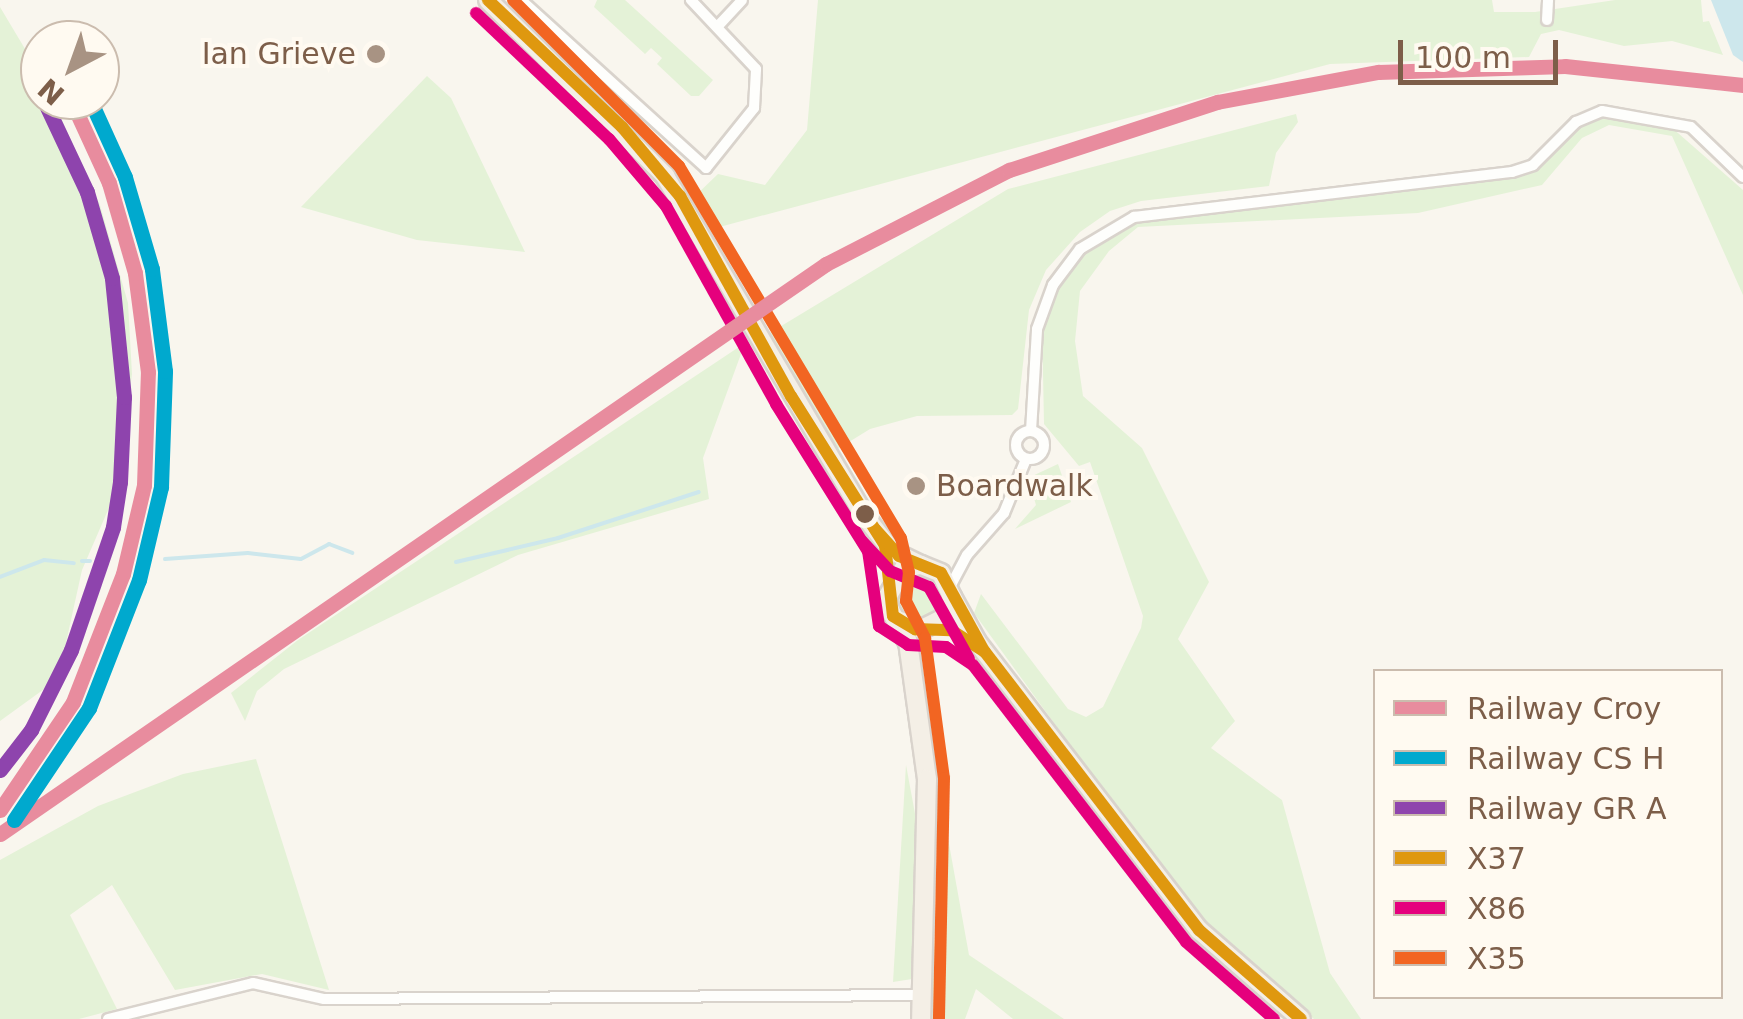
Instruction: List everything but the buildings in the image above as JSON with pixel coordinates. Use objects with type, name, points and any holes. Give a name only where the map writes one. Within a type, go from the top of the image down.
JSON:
[{"type":"main road","points":[[488,0],[622,127],[680,196],[791,396],[882,539],[899,556],[923,565],[951,592],[985,652],[1200,930],[1301,1019]]},
{"type":"main road","points":[[882,539],[892,580],[887,598],[908,642],[929,816],[921,1019]]},
{"type":"main road","points":[[892,580],[923,565]]},
{"type":"main road","points":[[912,679],[932,627],[951,592]]},
{"type":"main road","points":[[897,620],[932,627],[985,652]]},
{"type":"street","points":[[521,0],[706,168],[754,108],[750,58],[691,0]]},
{"type":"street","points":[[718,26],[742,0]]},
{"type":"street","points":[[1547,20],[1548,0]]},
{"type":"street","points":[[530,38],[545,23]]},
{"type":"street","points":[[1031,431],[1038,329],[1053,285],[1080,249],[1134,217],[1512,172],[1543,157],[1576,122],[1602,111],[1691,126],[1743,177]]},
{"type":"street","points":[[951,592],[966,556],[1004,512],[1026,459],[1044,449],[1042,437],[1031,431]]},
{"type":"street","points":[[1026,459],[1016,440],[1031,431]]},
{"type":"street","points":[[923,565],[966,556]]},
{"type":"street","points":[[108,1019],[253,983],[324,999],[921,995]]},
{"type":"green space","points":[[597,0],[625,0],[713,80],[699,96],[691,96],[657,64],[662,58],[651,48],[645,54],[594,7]]},
{"type":"green space","points":[[818,0],[1492,0],[1494,12],[1535,12],[1615,0],[1701,0],[1703,22],[1709,21],[1723,55],[1672,41],[1624,46],[1559,30],[1541,34],[1529,57],[1330,64],[712,229],[693,198],[718,174],[765,185],[807,130]]},
{"type":"green space","points":[[0,7],[20,40],[20,120],[62,120],[100,205],[128,303],[132,374],[118,487],[82,570],[58,679],[0,721]]},
{"type":"green space","points":[[427,76],[451,98],[525,252],[417,240],[301,207]]},
{"type":"green space","points":[[1296,114],[1298,122],[1276,153],[1269,186],[1141,201],[1110,211],[1080,232],[1046,270],[1029,310],[1018,409],[1012,415],[917,416],[870,429],[836,450],[768,334],[1008,189]]},
{"type":"green space","points":[[1602,117],[1670,126],[1743,190],[1743,295],[1672,136],[1609,125],[1582,138],[1542,185],[1418,213],[1138,227],[1109,251],[1080,291],[1075,341],[1083,396],[1142,448],[1209,582],[1178,639],[1235,721],[1211,748],[1282,800],[1330,973],[1361,1019],[1314,1019],[1210,933],[974,613],[981,594],[1068,709],[1086,717],[1103,707],[1141,628],[1143,616],[1090,462],[1079,466],[1044,424],[1042,323],[1063,274],[1080,254],[1143,218],[1510,179],[1537,168],[1582,124]]},
{"type":"green space","points":[[745,343],[703,458],[709,499],[518,555],[284,669],[257,691],[245,721],[231,693],[298,640]]},
{"type":"green space","points":[[1058,464],[1071,502],[1015,529],[1036,505],[1028,478]]},
{"type":"green space","points":[[920,574],[936,581],[943,597],[936,613],[920,620],[904,613],[897,597],[904,581]]},
{"type":"green space","points":[[256,759],[329,990],[262,974],[175,990],[112,885],[70,915],[117,1009],[79,1019],[0,1019],[0,860],[98,806],[183,774]]},
{"type":"green space","points":[[906,765],[916,819],[914,964],[912,979],[893,982]]},
{"type":"green space","points":[[944,816],[969,955],[1064,1019],[1013,1019],[976,989],[965,1019],[929,1019]]},
{"type":"water","points":[[1711,0],[1743,0],[1743,62],[1733,55]]},
{"type":"waterway","points":[[456,562],[558,538],[699,492]]},
{"type":"waterway","points":[[165,559],[248,553],[301,559],[329,544],[352,553]]},
{"type":"waterway","points":[[0,577],[44,560],[74,563]]},
{"type":"waterway","points":[[82,561],[90,561]]},
{"type":"rail line","name":"Croy","points":[[0,834],[826,264],[1009,170],[1217,102],[1378,72],[1565,66],[1743,85]]},
{"type":"rail line","name":"Croy","points":[[0,810],[73,702],[123,574],[144,485],[148,372],[135,273],[109,183],[80,120]]},
{"type":"transit line","name":"X37","points":[[488,0],[622,127],[680,196],[791,396],[885,545],[893,616],[915,629],[951,630],[985,652],[1199,930],[1301,1019]]},
{"type":"transit line","name":"X35","points":[[513,0],[679,166],[901,538],[909,572],[906,601],[925,638],[944,778],[939,1019]]},
{"type":"transit line","name":"X86","points":[[476,13],[609,139],[666,206],[776,404],[868,551],[879,626],[908,645],[946,647],[973,665],[1186,942],[1274,1019]]},
{"type":"transit line","points":[[0,770],[31,730],[71,650],[113,527],[120,482],[124,397],[112,278],[87,192],[53,120]]},
{"type":"transit line","points":[[14,820],[89,708],[139,580],[161,487],[165,371],[152,269],[125,177],[99,120]]},
{"type":"transit line","name":"X37","points":[[875,529],[899,556],[941,573],[984,651]]},
{"type":"transit line","name":"X86","points":[[862,541],[890,571],[929,587],[969,659]]},
{"type":"place","name":"Ian Grieve","points":[[376,54]]},
{"type":"place","name":"Boardwalk","points":[[916,486]]}]
